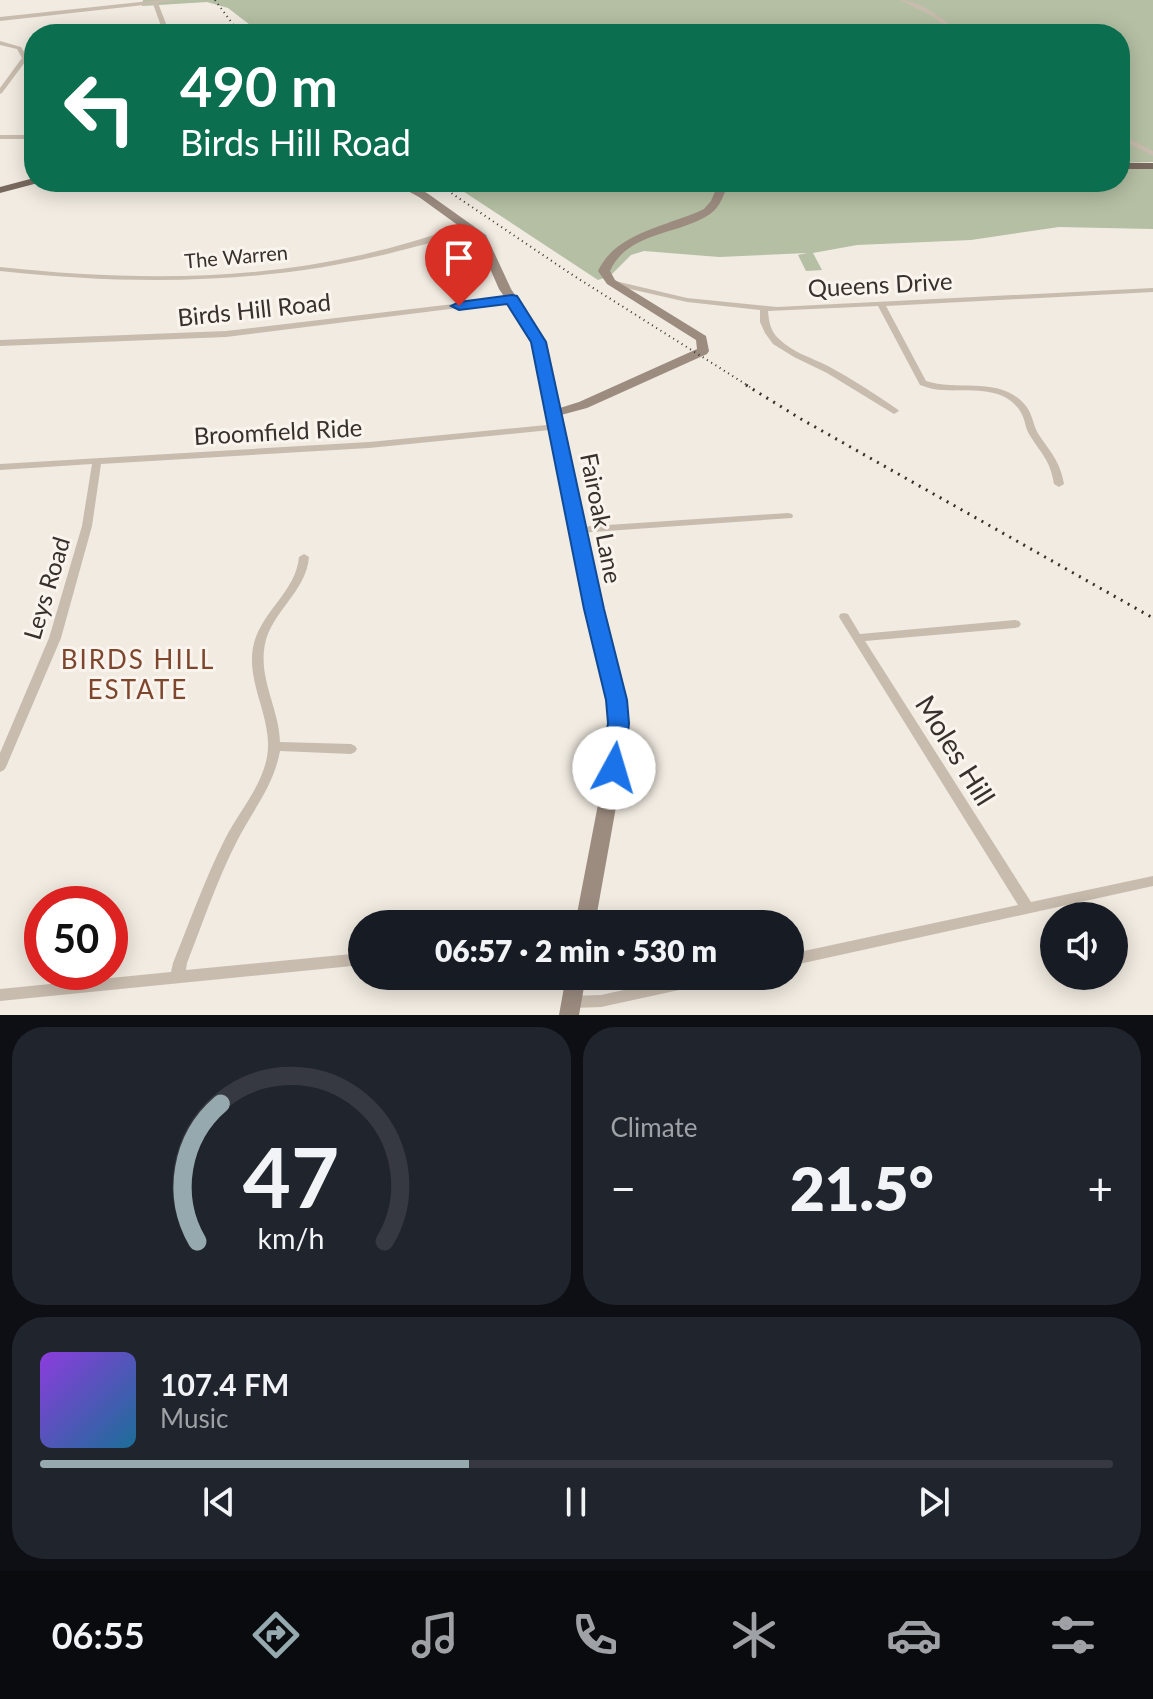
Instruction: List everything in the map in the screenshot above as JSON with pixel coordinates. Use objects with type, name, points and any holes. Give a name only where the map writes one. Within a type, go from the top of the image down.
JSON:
[{"type":"main road","points":[[1130,166],[1153,166]]},
{"type":"main road","points":[[0,190],[24,184]]},
{"type":"main road","name":"Fairoak Lane","points":[[417,192],[482,237],[512,299],[539,342],[617,700],[614,768],[588,910]]},
{"type":"main road","points":[[556,420],[703,351],[702,339],[611,282],[604,271],[611,258],[631,243],[708,211],[720,192]]},
{"type":"street","points":[[0,19],[174,0]]},
{"type":"street","points":[[903,0],[946,24]]},
{"type":"street","points":[[58,12],[61,2]]},
{"type":"street","points":[[155,3],[163,24]]},
{"type":"street","points":[[0,43],[19,48],[24,56]]},
{"type":"street","points":[[0,92],[24,59]]},
{"type":"street","points":[[0,137],[24,137]]},
{"type":"street","points":[[1130,141],[1153,154]]},
{"type":"street","name":"The Warren","points":[[0,269],[87,278],[231,276],[381,255],[470,226]]},
{"type":"street","name":"Queens Drive","points":[[611,282],[687,300],[764,308],[881,305],[1153,290]]},
{"type":"street","name":"Birds Hill Road","points":[[0,343],[226,334],[512,299]]},
{"type":"street","points":[[881,305],[923,383],[936,387],[988,389],[1003,394],[1023,407],[1034,436],[1057,466],[1059,484]]},
{"type":"street","points":[[764,308],[764,323],[780,346],[827,369],[894,411]]},
{"type":"street","name":"Broomfield Ride","points":[[0,467],[399,443],[556,420]]},
{"type":"street","name":"Leys Road","points":[[0,767],[55,638],[87,526],[97,461]]},
{"type":"street","points":[[578,530],[788,516]]},
{"type":"street","points":[[177,978],[180,963],[225,854],[266,780],[275,746],[257,675],[257,655],[270,620],[304,573],[304,557]]},
{"type":"street","name":"Moles Hill","points":[[844,617],[1027,908]]},
{"type":"street","points":[[857,638],[1015,624]]},
{"type":"street","points":[[275,746],[351,749]]},
{"type":"street","points":[[804,957],[1153,881]]},
{"type":"street","points":[[0,995],[348,960]]},
{"type":"street","points":[[570,1009],[652,990]]},
{"type":"green space","points":[[143,0],[1153,0],[1153,162],[1130,163],[1130,24],[249,24],[228,8],[207,2],[142,6]]},
{"type":"green space","points":[[1130,169],[1153,169],[1153,229],[1059,227],[971,240],[857,245],[813,253],[822,270],[806,271],[798,255],[807,253],[719,257],[644,251],[631,255],[610,276],[598,280],[464,192],[1130,192]]},
{"type":"railway","points":[[215,0],[233,24]]},
{"type":"railway","points":[[450,192],[571,274],[750,387]]},
{"type":"railway","points":[[746,385],[1153,618]]},
{"type":"district","name":"BIRDS HILL ESTATE","points":[[138,674]]},
{"type":"route","points":[[459,306],[512,299],[539,342],[594,609],[617,700],[614,768]]}]
